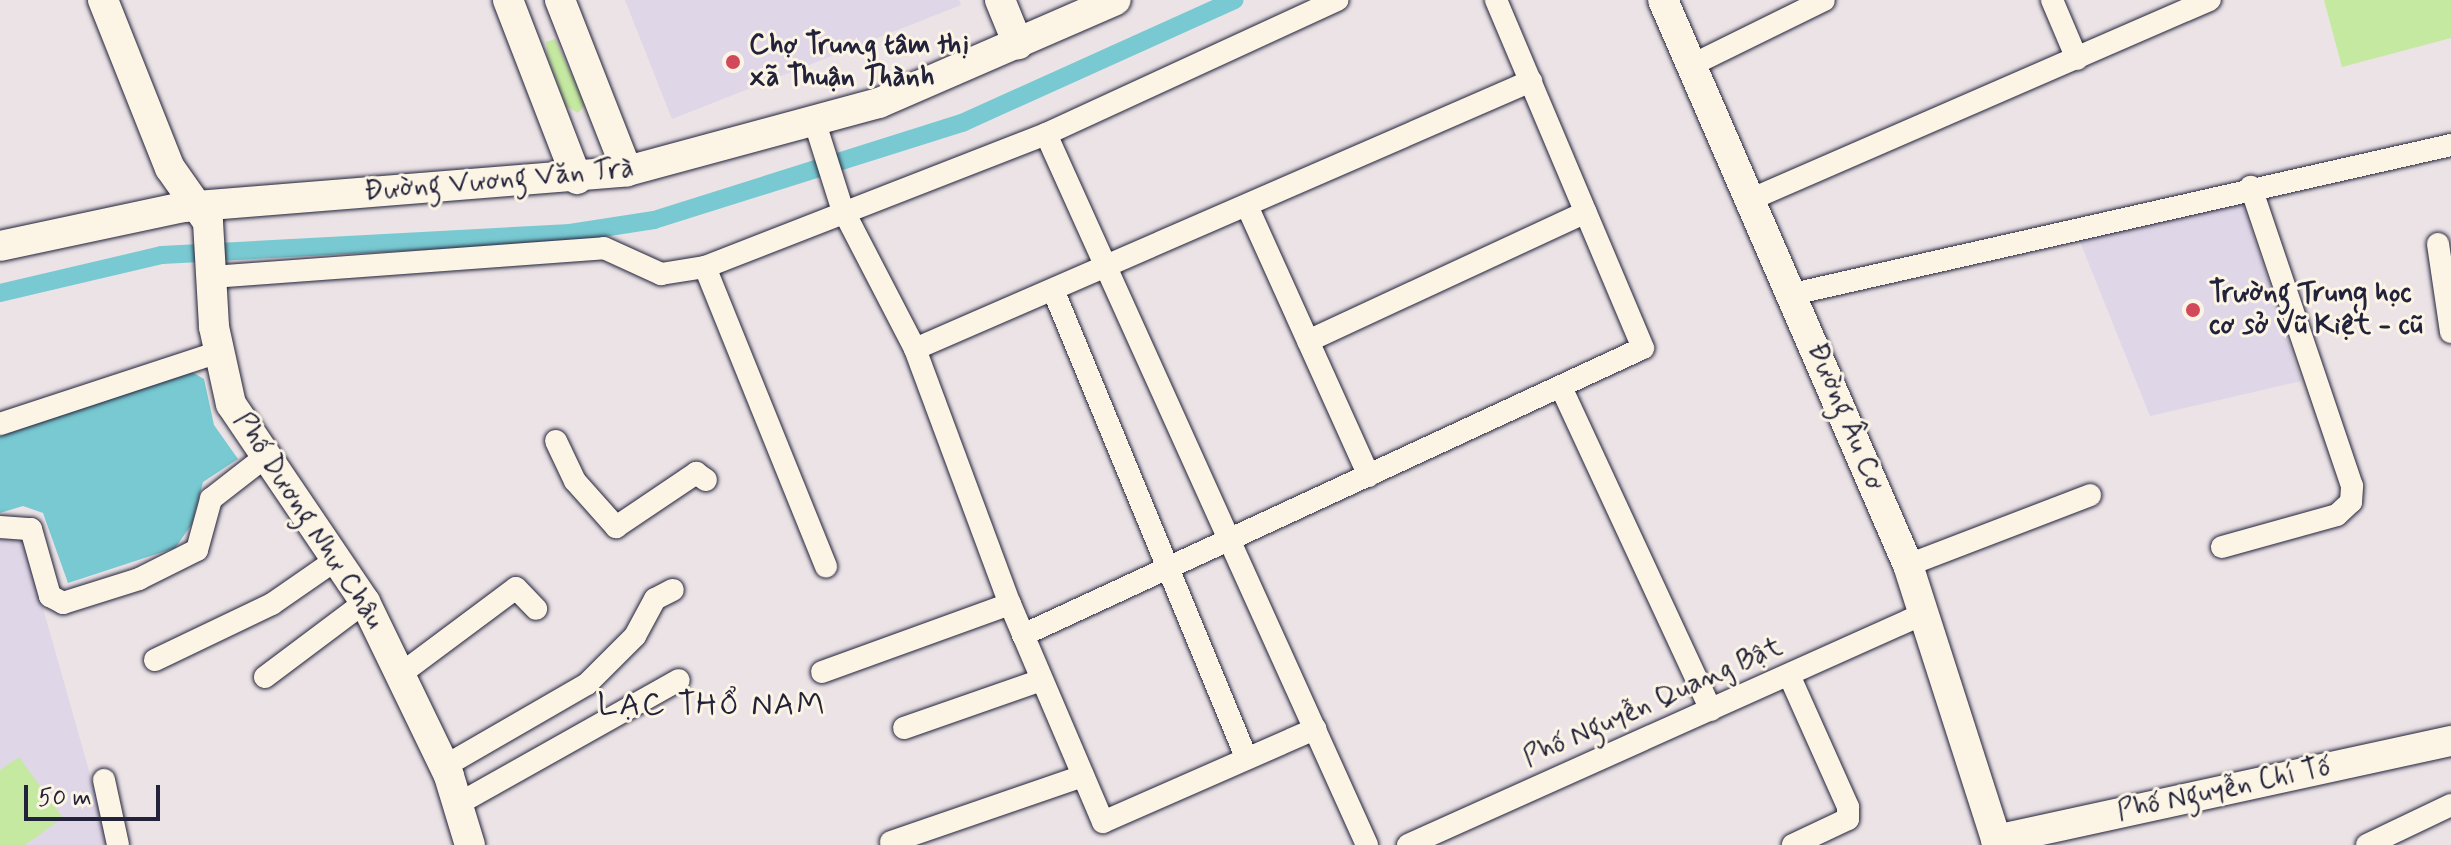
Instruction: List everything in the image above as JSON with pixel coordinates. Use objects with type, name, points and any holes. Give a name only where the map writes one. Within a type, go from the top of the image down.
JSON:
[{"type":"main road","points":[[103,0],[170,168],[203,216]]},
{"type":"main road","points":[[1000,0],[1018,44]]},
{"type":"main road","name":"Đường Vương Văn Trà","points":[[0,246],[203,216],[577,179],[819,134],[1116,0]]},
{"type":"main road","name":"Đường Âu Cơ","points":[[1663,0],[1754,198],[1908,565],[1997,843]]},
{"type":"main road","points":[[577,179],[513,13],[562,4],[627,171]]},
{"type":"main road","name":"Phố Dương Như Châu","points":[[203,216],[219,352],[231,404],[365,602],[445,766],[470,845]]},
{"type":"main road","name":"Phố Nguyễn Chí Tố","points":[[1997,843],[2451,741]]},
{"type":"street","points":[[212,277],[604,248],[661,274],[705,267],[842,208],[1046,134],[1338,0]]},
{"type":"street","points":[[1023,635],[1643,348],[1496,0]]},
{"type":"street","points":[[1692,65],[1824,0]]},
{"type":"street","points":[[2052,0],[2077,59]]},
{"type":"street","points":[[1754,198],[2077,59],[2179,5],[2210,0]]},
{"type":"street","points":[[915,349],[1107,270],[1531,81]]},
{"type":"street","points":[[819,134],[842,208],[915,349],[1010,604],[1103,822],[1315,729]]},
{"type":"street","points":[[1046,134],[1367,845]]},
{"type":"street","points":[[1793,294],[2251,187],[2451,145]]},
{"type":"street","points":[[2222,547],[2337,515],[2351,502],[2352,486],[2251,187]]},
{"type":"street","points":[[1248,208],[1369,476]]},
{"type":"street","points":[[1308,341],[1586,212]]},
{"type":"street","points":[[2438,244],[2451,332]]},
{"type":"street","points":[[705,267],[826,566]]},
{"type":"street","points":[[1054,292],[1164,571],[1246,757]]},
{"type":"street","points":[[0,424],[219,352]]},
{"type":"street","points":[[1561,387],[1711,710]]},
{"type":"street","points":[[556,441],[575,481],[616,527],[696,473],[706,480]]},
{"type":"street","points":[[0,527],[31,529],[50,596],[63,603],[139,579],[197,550],[211,499],[265,457]]},
{"type":"street","points":[[1908,565],[2090,495]]},
{"type":"street","points":[[155,660],[272,604],[337,559]]},
{"type":"street","points":[[402,673],[516,588],[536,609]]},
{"type":"street","points":[[445,766],[587,684],[635,636],[655,599],[673,590]]},
{"type":"street","points":[[265,677],[365,602]]},
{"type":"street","points":[[822,672],[1010,604]]},
{"type":"street","name":"Phố Nguyễn Quang Bật","points":[[1408,845],[1923,614]]},
{"type":"street","points":[[1789,675],[1848,807],[1848,819],[1824,839],[1793,845]]},
{"type":"street","points":[[458,804],[679,680]]},
{"type":"street","points":[[904,728],[1042,680]]},
{"type":"street","points":[[891,842],[1083,776]]},
{"type":"street","points":[[104,780],[118,845]]},
{"type":"street","points":[[2367,845],[2451,805]]},
{"type":"shaded area","name":"Chợ Trung tâm thị xã Thuận Thành","points":[[625,0],[959,0],[961,5],[672,119]]},
{"type":"shaded area","name":"Trường Trung học cơ sở Vũ Kiệt - cũ","points":[[2242,201],[2301,381],[2150,416],[2079,239]]},
{"type":"shaded area","points":[[22,534],[110,845],[0,845],[0,539]]},
{"type":"green space","points":[[2324,0],[2451,0],[2451,38],[2342,67]]},
{"type":"green space","points":[[555,39],[585,105],[578,113],[566,106],[547,54],[546,42]]},
{"type":"green space","points":[[19,757],[63,818],[25,845],[0,845],[0,770]]},
{"type":"water","points":[[192,372],[204,379],[214,425],[238,459],[203,482],[192,524],[175,548],[68,583],[43,513],[23,506],[0,513],[0,436]]},
{"type":"waterway","points":[[0,293],[162,255],[570,233],[654,220],[962,123],[1235,0]]},
{"type":"place","name":"Chợ Trung tâm thị xã Thuận Thành","points":[[733,62]]},
{"type":"place","name":"Trường Trung học cơ sở Vũ Kiệt - cũ","points":[[2193,310]]},
{"type":"district","name":"LẠC THỔ NAM","points":[[712,705]]}]
